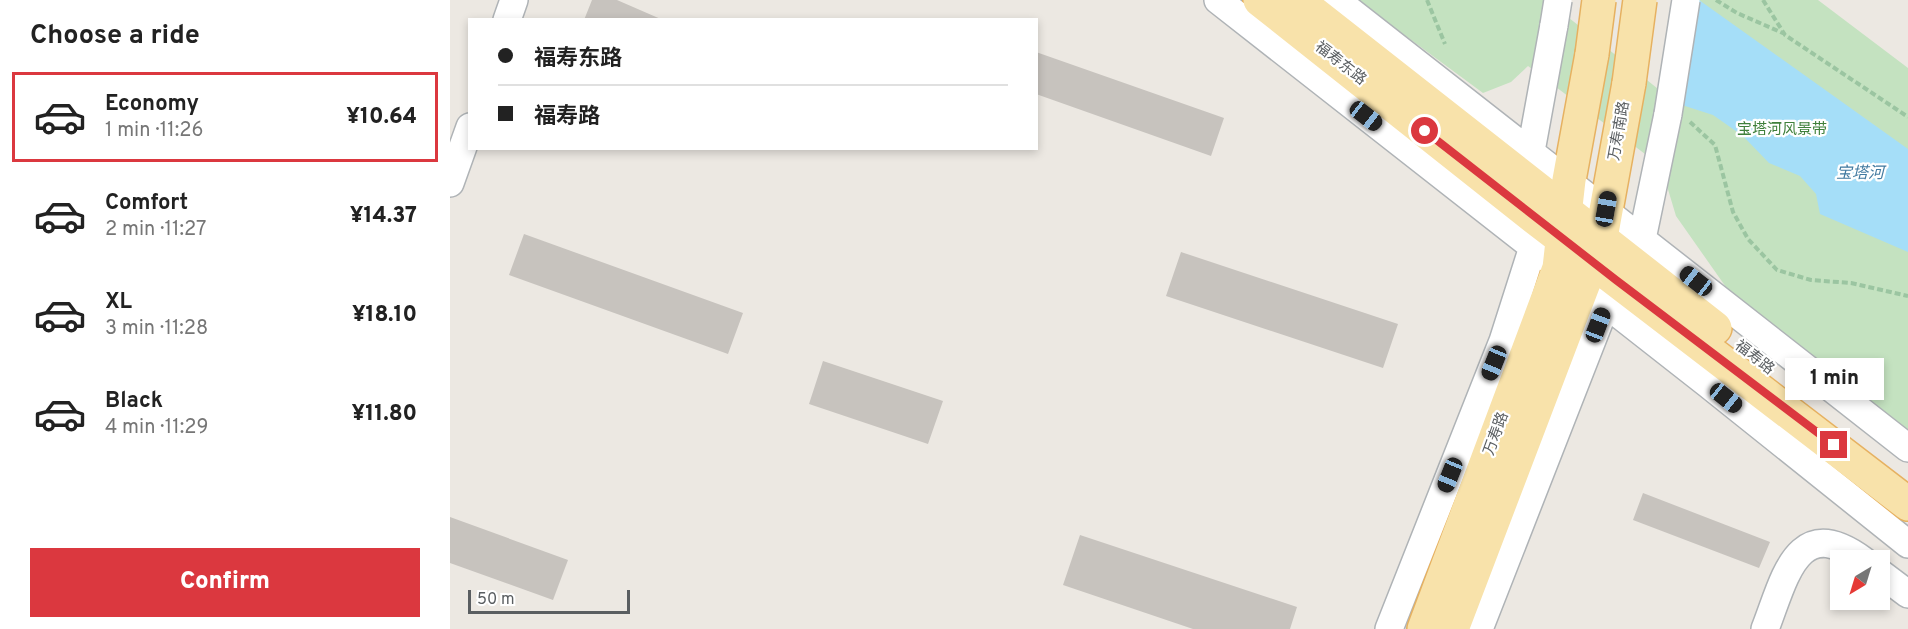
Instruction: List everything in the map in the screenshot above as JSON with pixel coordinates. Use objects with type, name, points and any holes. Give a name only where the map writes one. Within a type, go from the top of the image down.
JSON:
[{"type":"main road","name":"福寿东路","points":[[1260,0],[1587,251]]},
{"type":"main road","name":"福寿东路","points":[[1298,0],[1534,185],[1587,251]]},
{"type":"main road","points":[[1587,251],[1569,180],[1592,54],[1599,0]]},
{"type":"main road","name":"万寿南路","points":[[1587,251],[1629,83],[1640,0]]},
{"type":"main road","name":"福寿路","points":[[1587,251],[1908,479]]},
{"type":"main road","name":"福寿路","points":[[1587,251],[1908,504]]},
{"type":"main road","name":"万寿路","points":[[1424,629],[1587,251]]},
{"type":"main road","name":"万寿路","points":[[1452,629],[1587,251]]},
{"type":"street","points":[[508,18],[513,0]]},
{"type":"street","points":[[1218,0],[1587,251],[1908,448]]},
{"type":"street","points":[[1336,0],[1569,180]]},
{"type":"street","points":[[1389,629],[1503,341],[1587,251],[1675,115],[1686,0]]},
{"type":"street","points":[[1534,185],[1531,151],[1556,13]]},
{"type":"street","points":[[450,183],[468,133]]},
{"type":"street","points":[[1587,251],[1908,544]]},
{"type":"street","points":[[1479,629],[1587,251]]},
{"type":"street","points":[[1765,629],[1791,562],[1809,545],[1827,542],[1843,550]]},
{"type":"street","points":[[1890,580],[1908,594]]},
{"type":"path","points":[[1427,0],[1445,44]]},
{"type":"path","points":[[1716,0],[1737,13],[1785,35],[1908,117]]},
{"type":"path","points":[[1763,0],[1785,35]]},
{"type":"path","points":[[1675,115],[1715,145],[1733,212],[1748,239],[1777,270],[1811,280],[1851,283],[1908,296]]},
{"type":"green space","name":"宝塔河风景带","points":[[1357,0],[1818,0],[1908,68],[1908,435],[1728,290],[1676,216],[1661,166],[1528,66],[1511,82],[1483,93]]},
{"type":"water","name":"宝塔河","points":[[1551,0],[1699,0],[1908,149],[1908,252],[1820,214],[1816,194],[1800,176],[1769,163],[1743,136],[1713,115],[1685,106]]},
{"type":"pier","points":[[1548,0],[1699,0],[1682,108],[1549,2]]},
{"type":"building","points":[[592,0],[617,0],[658,18],[585,18]]},
{"type":"building","points":[[1038,53],[1224,118],[1211,156],[1038,95]]},
{"type":"building","points":[[524,234],[743,313],[728,354],[509,275]]},
{"type":"building","points":[[1181,252],[1398,324],[1383,368],[1166,296]]},
{"type":"building","points":[[823,361],[943,401],[928,444],[809,404]]},
{"type":"building","points":[[1643,493],[1770,542],[1759,568],[1633,520]]},
{"type":"building","points":[[450,517],[568,560],[553,600],[450,563]]},
{"type":"building","points":[[1080,535],[1297,607],[1290,629],[1193,629],[1063,585]]},
{"type":"route","points":[[1425,131],[1535,218],[1834,445]]}]
